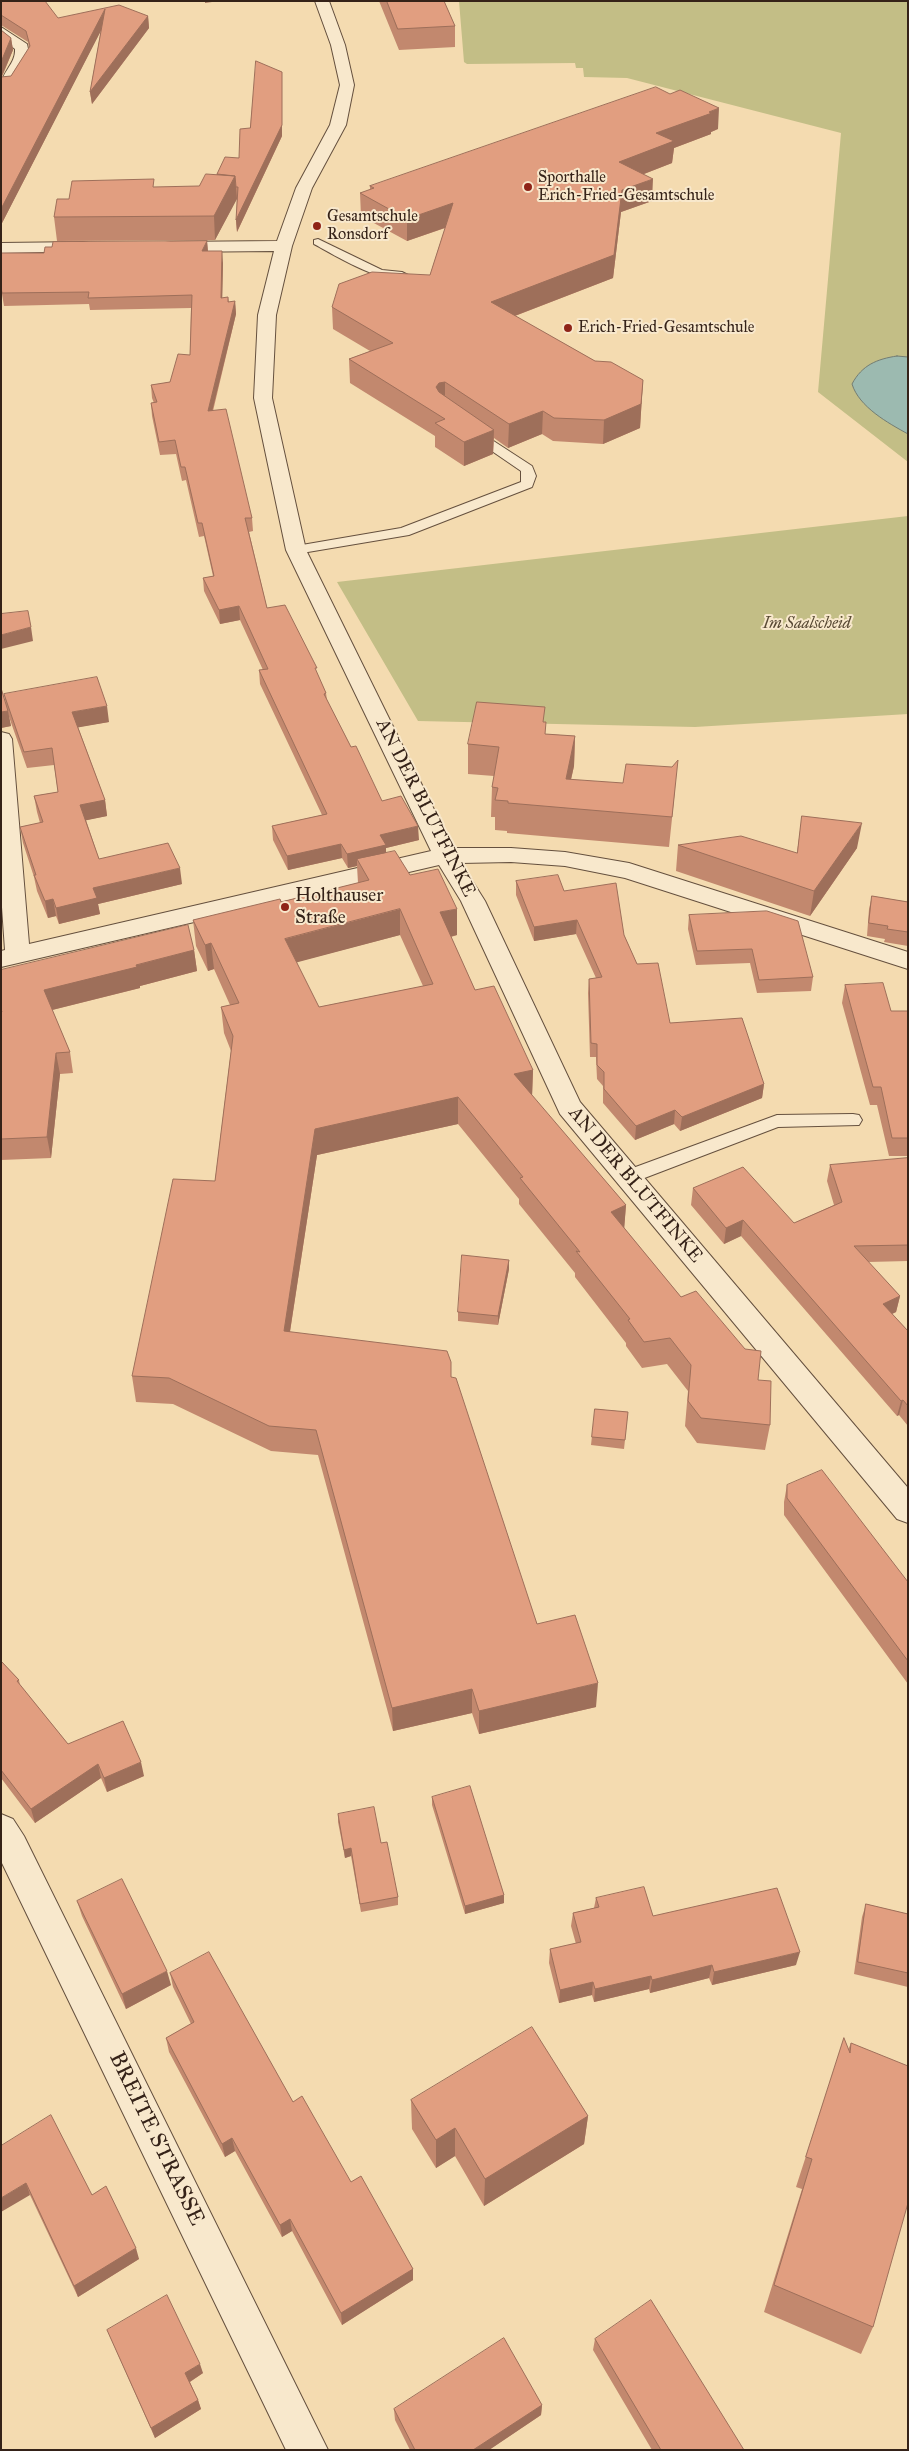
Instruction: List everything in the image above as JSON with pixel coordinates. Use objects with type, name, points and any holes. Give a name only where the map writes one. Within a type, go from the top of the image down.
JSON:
[{"type":"street","name":"AN DER BLUTFINKE","points":[[322,1],[338,45],[347,85],[338,125],[304,188],[284,246],[267,315],[263,398],[296,550],[445,856],[473,901],[569,1107],[908,1510]]},
{"type":"street","points":[[1,31],[22,47],[23,58],[6,84]]},
{"type":"street","points":[[1,46],[22,47]]},
{"type":"street","points":[[157,247],[284,246]]},
{"type":"street","points":[[1,248],[99,247]]},
{"type":"street","points":[[1,740],[10,957],[276,893],[445,856],[511,855],[565,859],[629,872],[908,961]]},
{"type":"street","name":"BREITE STRASSE","points":[[1,1830],[12,1846],[308,2450]]},
{"type":"lane","points":[[318,242],[379,272],[406,276]]},
{"type":"lane","points":[[296,550],[404,532],[527,484],[529,476],[527,469],[459,422]]},
{"type":"lane","points":[[628,1177],[777,1121],[852,1120]]},
{"type":"green space","points":[[459,1],[908,1],[908,462],[818,392],[841,133],[627,78],[584,77],[583,68],[576,68],[575,63],[467,64],[464,62]]},
{"type":"green space","name":"Im Saalscheid","points":[[908,516],[908,714],[695,727],[418,721],[337,582]]},
{"type":"water","points":[[897,356],[908,357],[908,434],[883,419],[868,407],[861,400],[852,384],[860,372],[871,364]]},
{"type":"building","points":[[1,1],[45,1],[58,18],[119,5],[148,16],[90,92],[105,9],[1,209],[1,77],[11,76],[30,46],[26,31],[1,15]]},
{"type":"building","points":[[387,1],[444,1],[455,26],[398,29]]},
{"type":"building","points":[[1,30],[11,38],[1,62]]},
{"type":"building","points":[[256,61],[282,72],[282,125],[236,220],[238,187],[236,187],[235,176],[217,174],[225,157],[239,158],[240,129],[250,128]]},
{"type":"building","points":[[656,87],[670,94],[680,90],[719,108],[709,112],[712,113],[656,133],[674,141],[619,162],[653,179],[622,190],[614,255],[491,302],[595,361],[611,362],[643,380],[641,404],[604,420],[554,418],[543,411],[509,424],[445,382],[439,383],[436,387],[439,392],[494,430],[464,442],[435,423],[445,419],[349,359],[393,343],[332,307],[339,284],[372,272],[430,275],[453,203],[407,219],[360,193],[374,188],[370,186]]},
{"type":"building","points":[[206,174],[235,176],[214,216],[54,217],[57,199],[69,199],[72,181],[154,179],[153,187],[199,186]]},
{"type":"building","points":[[207,241],[202,251],[222,251],[221,298],[228,297],[228,302],[235,301],[208,411],[226,409],[252,518],[245,518],[267,608],[285,605],[317,668],[315,668],[326,693],[324,694],[351,747],[356,746],[382,801],[401,796],[418,826],[380,835],[386,845],[347,854],[341,844],[287,856],[272,826],[327,814],[259,670],[268,669],[239,606],[219,610],[203,578],[214,576],[202,523],[198,523],[185,467],[181,467],[175,440],[159,442],[151,403],[157,402],[151,385],[170,382],[178,354],[190,355],[192,295],[88,298],[89,292],[2,293],[1,253],[44,253],[45,247],[52,247],[53,242]]},
{"type":"building","points":[[28,611],[31,627],[1,635],[1,614]]},
{"type":"building","points":[[97,677],[107,706],[72,712],[105,800],[80,805],[99,859],[168,843],[180,868],[93,888],[97,898],[56,908],[53,899],[45,901],[34,875],[36,875],[20,827],[43,822],[34,796],[58,792],[52,748],[24,752],[4,694]]},
{"type":"building","points":[[1,688],[8,711],[1,712]]},
{"type":"building","points":[[477,702],[545,707],[543,722],[546,722],[545,734],[575,736],[566,779],[623,783],[626,764],[672,767],[678,760],[672,817],[508,803],[508,801],[495,800],[498,788],[492,787],[499,747],[468,744]]},
{"type":"building","points":[[802,816],[862,823],[814,891],[678,845],[741,836],[797,853]]},
{"type":"building","points":[[395,851],[410,875],[438,869],[457,909],[440,912],[475,990],[494,986],[533,1070],[514,1074],[626,1205],[611,1212],[681,1297],[696,1291],[745,1349],[761,1351],[758,1380],[771,1381],[770,1425],[701,1418],[688,1401],[691,1365],[670,1338],[644,1342],[628,1320],[630,1319],[576,1251],[580,1252],[520,1178],[523,1177],[458,1097],[315,1129],[284,1331],[447,1351],[451,1362],[451,1377],[456,1378],[537,1624],[575,1615],[598,1683],[479,1711],[472,1689],[392,1708],[316,1430],[269,1426],[169,1378],[132,1376],[173,1179],[215,1181],[233,1036],[221,1007],[239,1003],[211,943],[205,945],[193,920],[280,899],[281,902],[369,880],[357,859]],"holes":[[[400,909],[433,984],[319,1007],[285,939]]]},
{"type":"building","points":[[558,875],[564,891],[616,883],[624,935],[637,964],[658,963],[670,1023],[742,1018],[764,1084],[682,1117],[675,1110],[636,1126],[604,1089],[604,1072],[597,1065],[597,1044],[591,1043],[589,979],[602,977],[577,920],[534,927],[516,881]]},
{"type":"building","points":[[872,896],[908,902],[908,932],[887,929],[888,926],[869,923]]},
{"type":"building","points":[[767,911],[798,921],[813,977],[759,980],[752,949],[697,951],[689,915]]},
{"type":"building","points":[[188,925],[194,950],[136,965],[137,967],[44,990],[70,1052],[56,1053],[47,1137],[1,1139],[1,970]]},
{"type":"building","points":[[883,983],[891,1011],[908,1011],[908,1138],[892,1138],[881,1087],[873,1087],[845,985]]},
{"type":"building","points":[[908,1158],[908,1245],[854,1246],[900,1296],[883,1304],[908,1331],[908,1406],[903,1400],[901,1401],[743,1220],[726,1228],[693,1188],[743,1167],[794,1223],[842,1202],[830,1165]]},
{"type":"building","points":[[462,1255],[509,1260],[498,1316],[458,1312]]},
{"type":"building","points":[[595,1409],[628,1412],[625,1440],[592,1437]]},
{"type":"building","points":[[822,1470],[908,1582],[908,1661],[787,1498],[787,1485]]},
{"type":"building","points":[[1,1661],[19,1680],[17,1681],[68,1744],[123,1721],[141,1762],[104,1778],[98,1764],[31,1809],[1,1770]]},
{"type":"building","points":[[470,1786],[504,1895],[465,1906],[432,1797]]},
{"type":"building","points":[[374,1807],[381,1843],[387,1842],[398,1897],[360,1904],[351,1848],[344,1850],[338,1814]]},
{"type":"building","points":[[122,1879],[167,1971],[122,1994],[77,1901]]},
{"type":"building","points":[[644,1887],[653,1916],[777,1888],[800,1952],[714,1972],[712,1965],[652,1980],[651,1976],[595,1989],[593,1982],[560,1990],[550,1949],[581,1942],[573,1913],[599,1907],[596,1898]]},
{"type":"building","points":[[866,1904],[908,1914],[908,1973],[858,1962]]},
{"type":"building","points":[[209,1952],[293,2102],[302,2096],[351,2182],[361,2176],[413,2269],[341,2313],[290,2219],[280,2225],[232,2138],[222,2144],[166,2038],[194,2022],[170,1973]]},
{"type":"building","points":[[532,2027],[588,2116],[485,2179],[455,2128],[436,2140],[411,2100]]},
{"type":"building","points":[[844,2038],[850,2053],[851,2043],[908,2066],[908,2203],[873,2327],[774,2285],[812,2159],[806,2157]]},
{"type":"building","points":[[51,2115],[92,2195],[106,2186],[136,2248],[74,2286],[26,2183],[1,2198],[1,2146]]},
{"type":"building","points":[[167,2295],[200,2364],[185,2373],[198,2400],[151,2428],[107,2330]]},
{"type":"building","points":[[651,2300],[744,2450],[661,2450],[595,2339]]},
{"type":"building","points":[[504,2338],[542,2405],[473,2450],[415,2450],[394,2409]]},
{"type":"place","name":"Sporthalle Erich-Fried-Gesamtschule","points":[[528,187]]},
{"type":"place","name":"Gesamtschule Ronsdorf","points":[[317,226]]},
{"type":"place","name":"Erich-Fried-Gesamtschule","points":[[568,328]]},
{"type":"place","name":"Holthauser Straße","points":[[285,907]]}]
